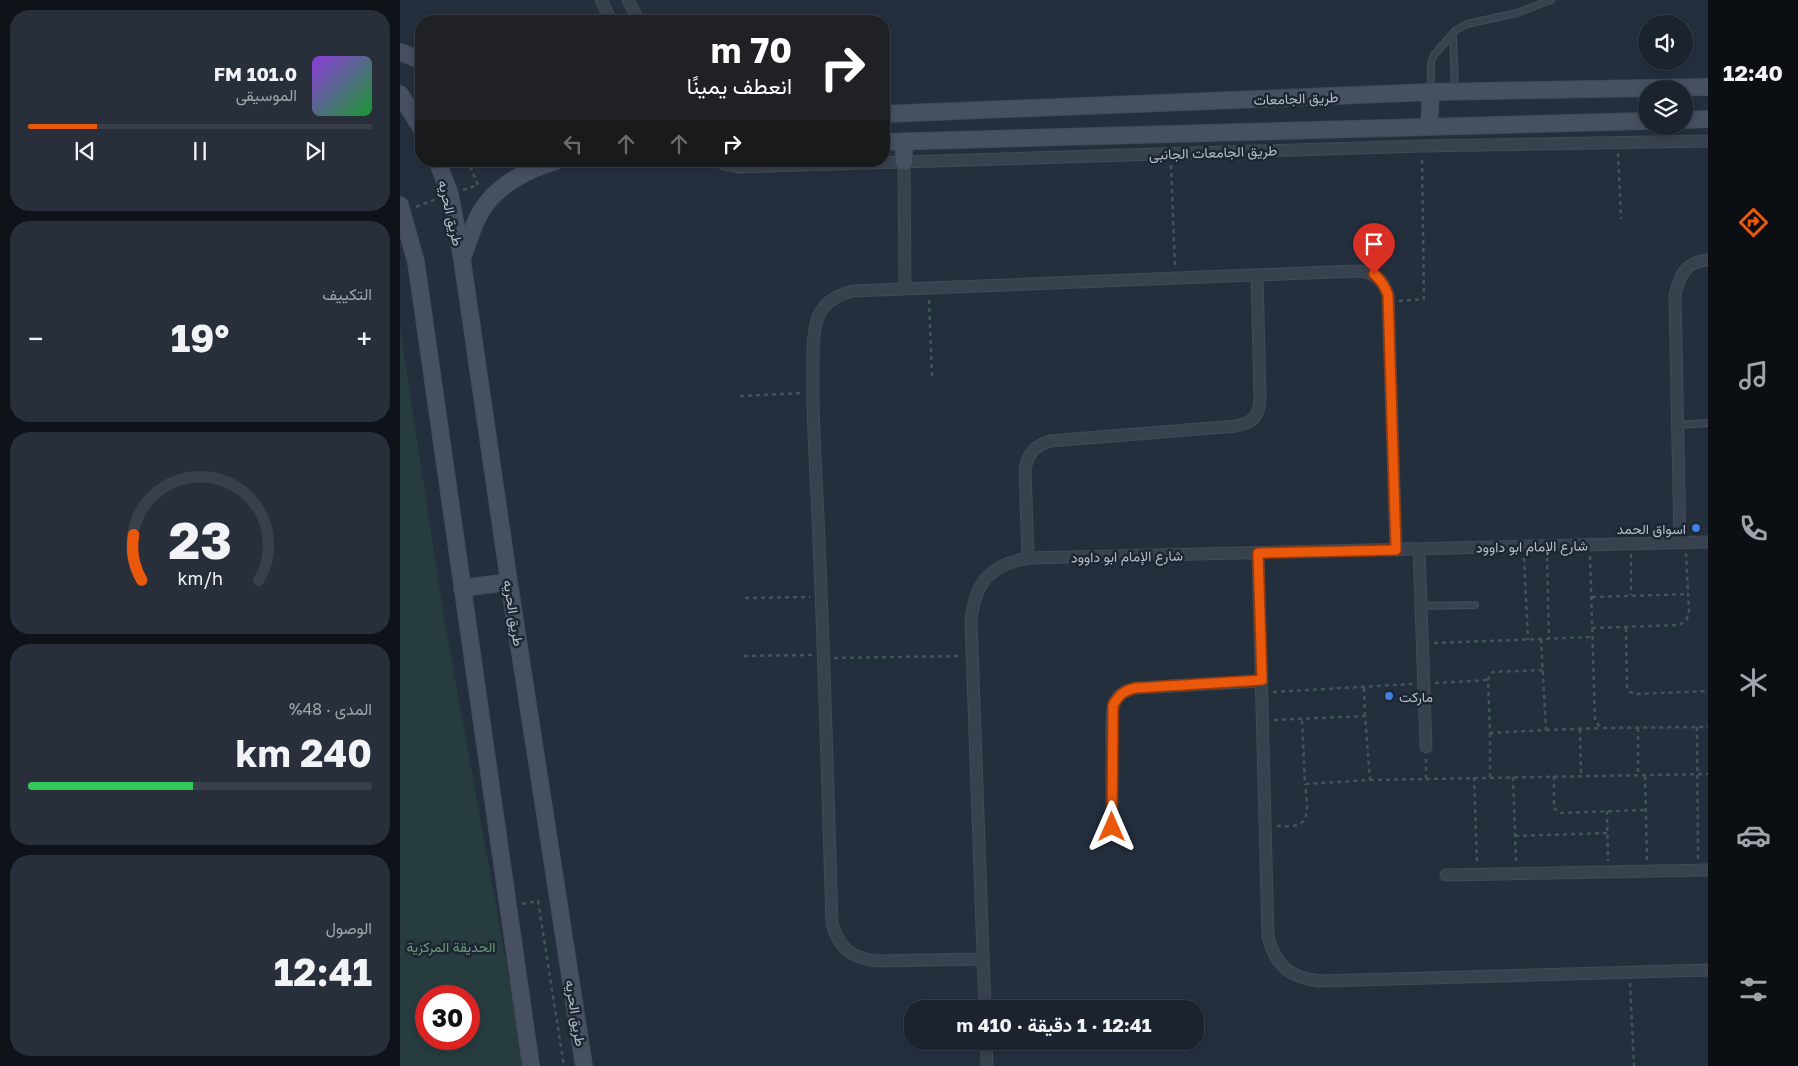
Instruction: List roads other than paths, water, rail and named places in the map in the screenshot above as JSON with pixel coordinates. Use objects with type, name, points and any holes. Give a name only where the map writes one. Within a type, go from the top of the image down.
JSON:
[{"type":"main road","points":[[400,52],[415,58]]},
{"type":"main road","name":"طريق الجامعات","points":[[890,114],[1431,92],[1708,87]]},
{"type":"main road","points":[[1429,127],[1431,92]]},
{"type":"main road","points":[[400,94],[415,118]]},
{"type":"main road","points":[[1693,120],[1708,119]]},
{"type":"main road","points":[[890,142],[1638,121]]},
{"type":"main road","points":[[904,141],[904,162]]},
{"type":"main road","name":"طريق الحريه","points":[[439,167],[450,194],[462,259],[509,582],[584,1066]]},
{"type":"main road","points":[[462,259],[477,218],[489,200],[505,185],[523,174],[541,167]]},
{"type":"main road","points":[[401,208],[416,262],[531,1066]]},
{"type":"main road","points":[[462,588],[509,582]]},
{"type":"street","points":[[601,0],[608,15]]},
{"type":"street","points":[[628,0],[637,15]]},
{"type":"street","name":"طريق الجامعات الجانبى","points":[[890,162],[1422,146],[1708,141]]},
{"type":"street","points":[[904,162],[904,289]]},
{"type":"street","points":[[1683,542],[1675,295],[1680,277],[1686,269],[1700,261],[1708,260]]},
{"type":"street","points":[[983,959],[877,961],[864,959],[852,955],[843,947],[836,936],[832,924],[822,596],[813,393],[815,326],[819,313],[828,303],[839,295],[852,291],[1257,275],[1366,272],[1374,274],[1385,287],[1388,302],[1396,550]]},
{"type":"street","points":[[1028,558],[1025,469],[1030,454],[1041,444],[1050,441],[1236,426],[1248,423],[1254,419],[1259,408],[1260,398],[1257,275]]},
{"type":"street","name":"شارع الإمام ابو داوود","points":[[985,1000],[971,621],[973,602],[980,585],[993,571],[1010,562],[1028,558],[1708,542]]},
{"type":"street","points":[[1419,549],[1426,747]]},
{"type":"street","points":[[1258,553],[1268,937],[1272,952],[1280,964],[1291,974],[1305,980],[1320,981],[1708,970]]},
{"type":"street","points":[[1112,827],[1113,705],[1118,696],[1127,690],[1136,688],[1262,686]]},
{"type":"street","points":[[1446,875],[1703,870]]},
{"type":"street","points":[[986,1050],[987,1066]]},
{"type":"lane","points":[[1431,92],[1434,54],[1456,30],[1467,24],[1517,13],[1551,0]]},
{"type":"lane","points":[[1453,35],[1455,92]]},
{"type":"lane","points":[[1679,425],[1708,423]]},
{"type":"lane","points":[[1421,606],[1475,605]]},
{"type":"place","name":"اسواق الحمد","points":[[1696,528]]},
{"type":"place","name":"ماركت","points":[[1389,696]]},
{"type":"park label","name":"الحديقة المركزية","points":[[451,946]]}]
